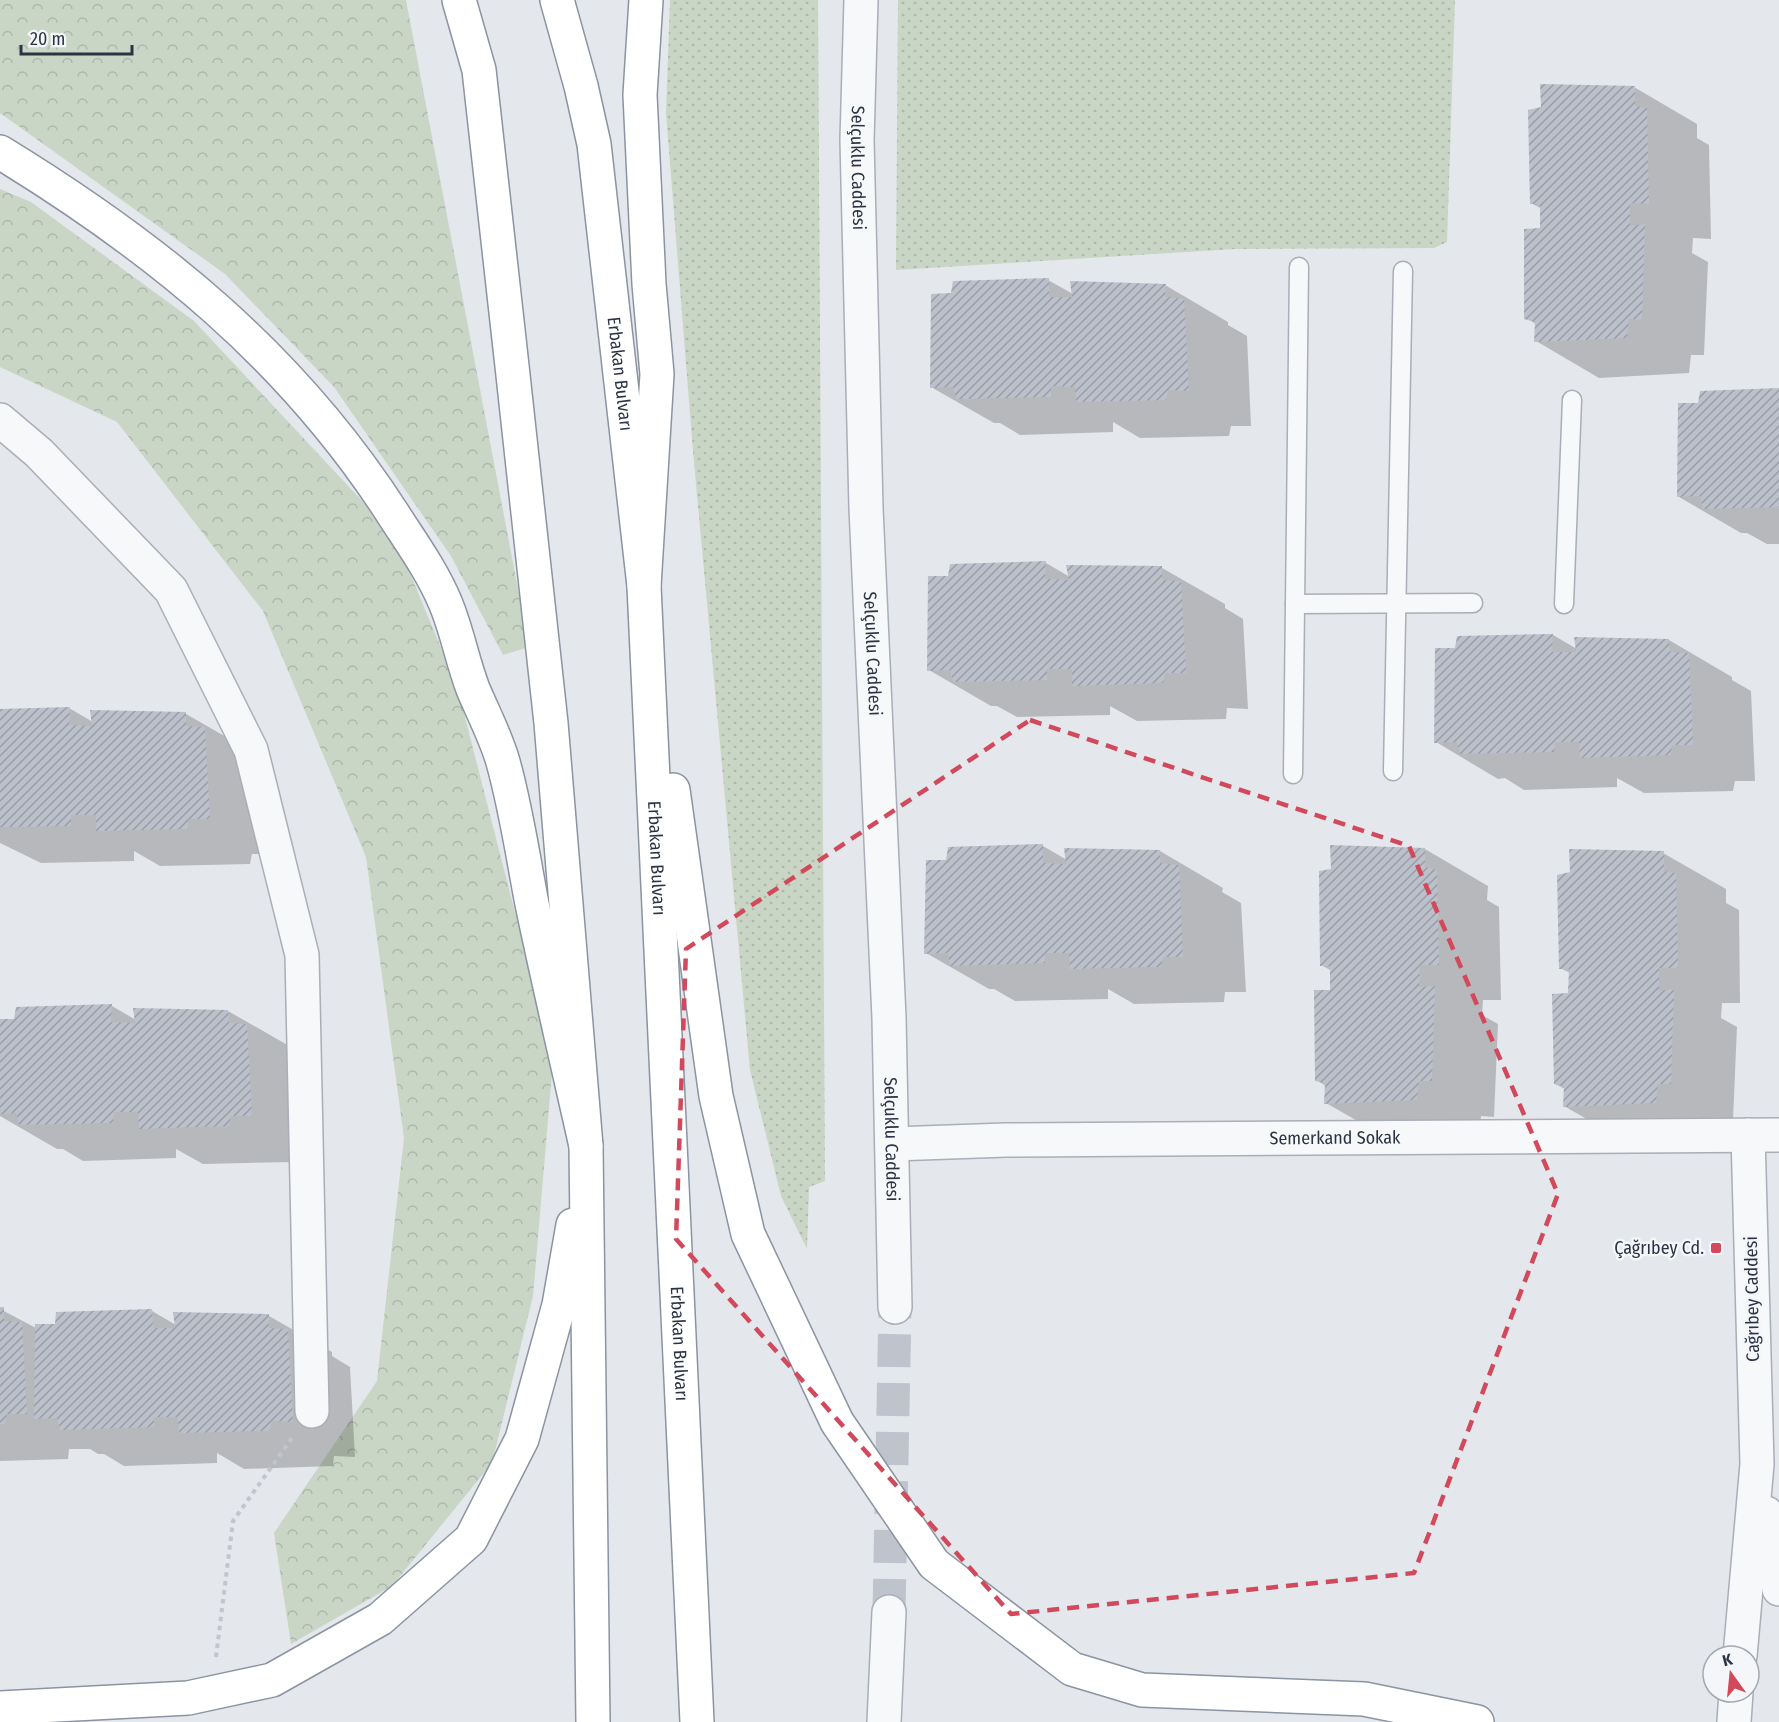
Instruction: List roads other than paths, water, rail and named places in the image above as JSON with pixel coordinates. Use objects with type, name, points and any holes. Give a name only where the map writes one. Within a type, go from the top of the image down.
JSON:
[{"type":"highway","points":[[459,0],[479,70],[512,366],[551,723],[586,1146],[593,1722]]},
{"type":"highway","name":"Erbakan Bulvarı","points":[[557,0],[581,86],[594,144],[644,586],[697,1722]]},
{"type":"highway","points":[[646,0],[640,95],[649,284],[657,374],[644,586],[716,1096],[748,1234],[837,1422],[933,1564],[1072,1669],[1142,1690],[1364,1699],[1477,1722]]},
{"type":"highway","points":[[0,152],[77,201],[142,247],[233,322],[278,368],[346,446],[378,490],[416,551],[445,602],[472,686],[502,760],[586,1146],[559,1305],[522,1439],[471,1539],[380,1619],[272,1680],[188,1698],[0,1708]]},
{"type":"street","name":"Selçuklu Caddesi","points":[[861,0],[857,140],[866,508],[893,1144],[896,1307]]},
{"type":"street","points":[[0,420],[39,453],[171,590],[251,750],[302,955],[312,1411]]},
{"type":"street","name":"Semerkand Sokak","points":[[893,1144],[1006,1140],[1763,1135]]},
{"type":"street","name":"Cağrıbey Caddesi","points":[[1741,1644],[1757,1464],[1763,1135]]},
{"type":"street","name":"Cağrıbey Caddesi","points":[[1757,1464],[1779,1588]]},
{"type":"street","points":[[884,1722],[889,1612]]},
{"type":"street","points":[[1734,1722],[1735,1704]]},
{"type":"lane","points":[[1293,774],[1299,267]]},
{"type":"lane","points":[[1393,771],[1403,271]]},
{"type":"lane","points":[[1564,604],[1572,400]]},
{"type":"lane","points":[[1295,604],[1473,603]]},
{"type":"tunnel","points":[[889,1612],[895,1307]]},
{"type":"place","name":"Çağrıbey Cd.","points":[[1716,1248]]}]
